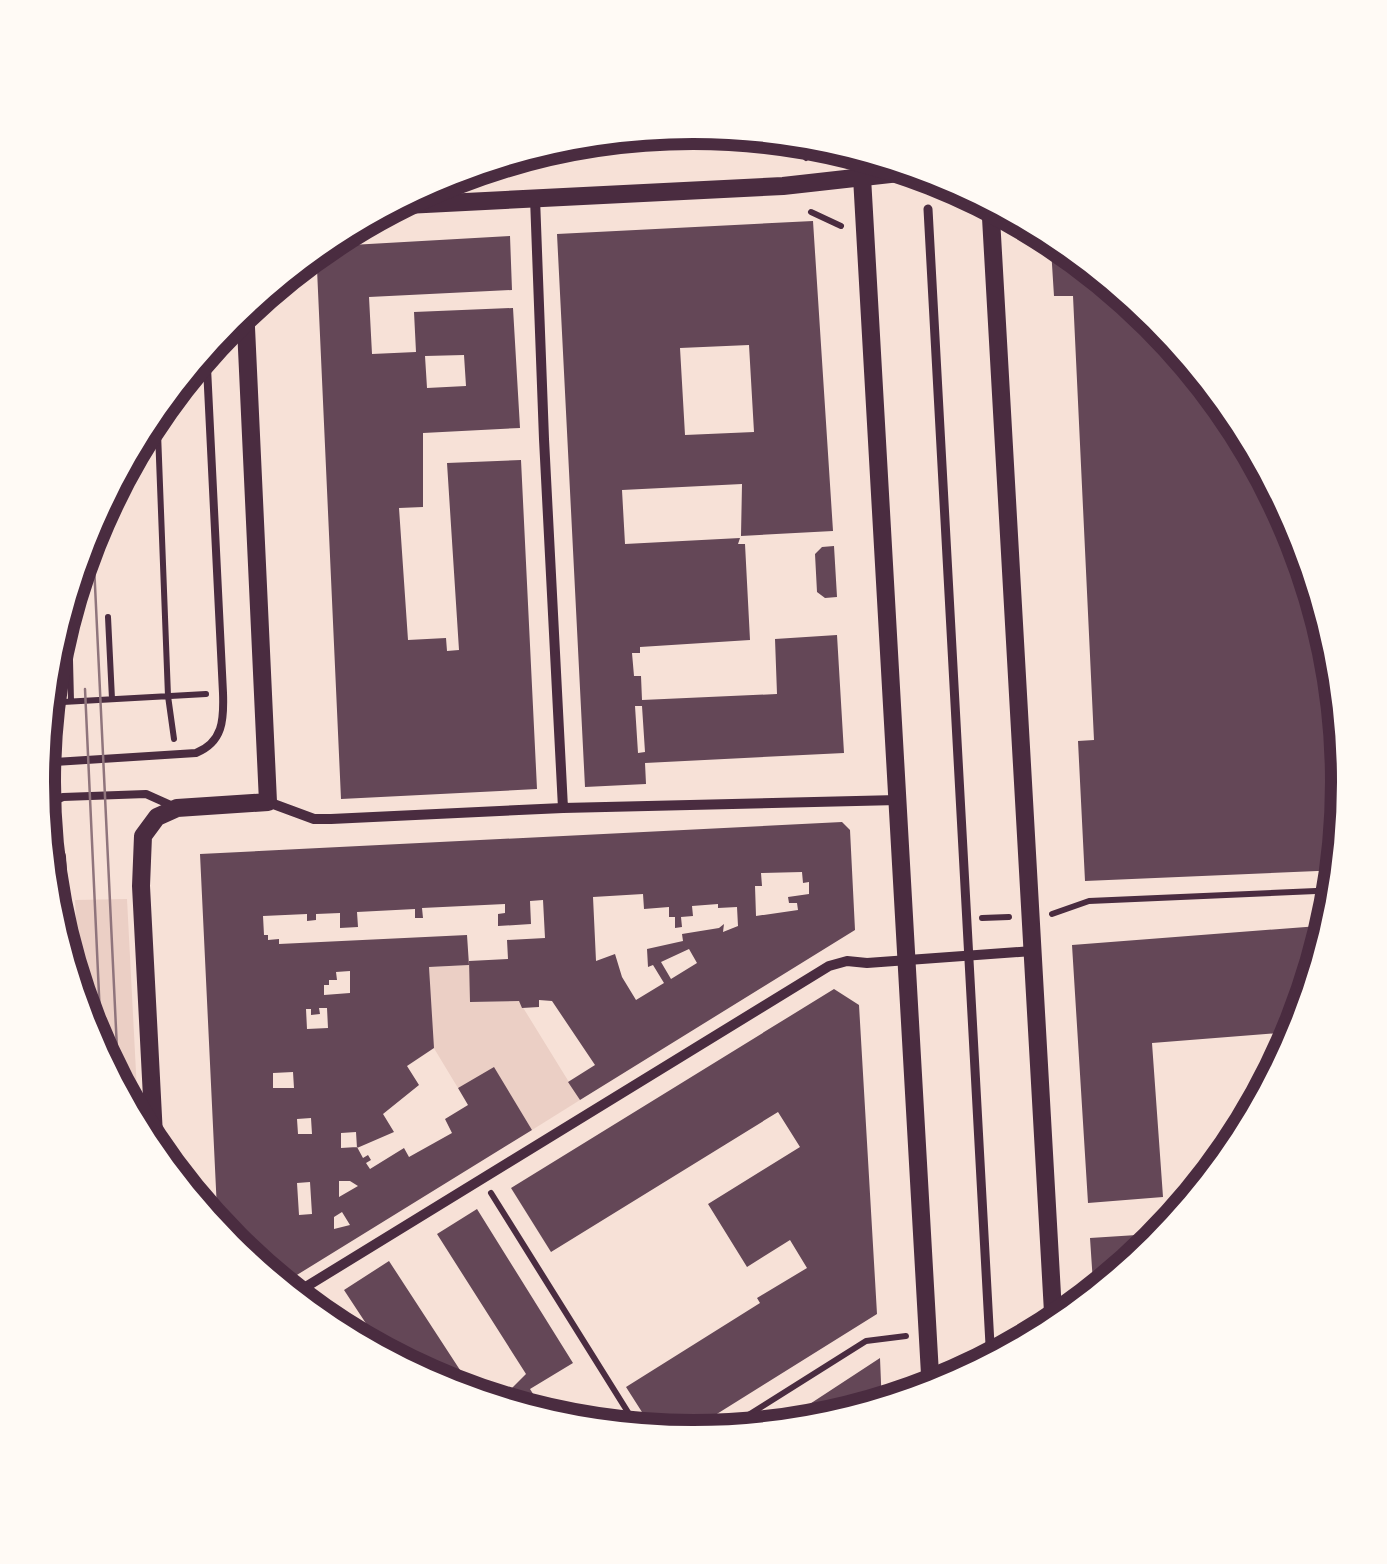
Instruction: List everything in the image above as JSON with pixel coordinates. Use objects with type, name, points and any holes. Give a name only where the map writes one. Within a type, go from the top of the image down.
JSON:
[{"type":"street","points":[[422,204],[782,186],[889,174]]},
{"type":"street","points":[[862,177],[930,1375]]},
{"type":"street","points":[[536,198],[563,808]]},
{"type":"street","points":[[928,209],[990,1347]]},
{"type":"street","points":[[991,217],[1053,1310]]},
{"type":"street","points":[[246,327],[268,802]]},
{"type":"street","points":[[153,1121],[140,852],[148,824],[177,808],[268,802],[314,819],[331,820],[563,808],[898,800]]},
{"type":"street","points":[[304,1288],[829,966],[847,961],[867,963],[1032,950]]},
{"type":"lane","points":[[55,761],[196,753],[216,741],[221,730],[223,693],[207,368]]},
{"type":"lane","points":[[55,800],[146,794],[177,808]]},
{"type":"path","points":[[811,212],[844,228],[865,226]]},
{"type":"path","points":[[158,435],[168,696],[174,740]]},
{"type":"path","points":[[108,617],[112,699]]},
{"type":"path","points":[[69,649],[71,701]]},
{"type":"path","points":[[60,701],[208,694]]},
{"type":"path","points":[[967,919],[1049,915],[1089,901],[1323,891]]},
{"type":"path","points":[[482,1179],[631,1417]]},
{"type":"path","points":[[743,1418],[866,1341],[928,1333]]},
{"type":"shaded area","points":[[127,899],[137,1094],[89,987],[78,949],[75,900]]},
{"type":"shaded area","points":[[469,965],[471,1002],[519,1001],[580,1100],[532,1130],[494,1068],[458,1088],[432,1045],[429,967]]},
{"type":"building","points":[[813,221],[833,531],[741,536],[742,484],[622,490],[625,544],[740,538],[738,544],[745,544],[750,640],[640,647],[640,653],[632,653],[634,676],[641,676],[642,700],[777,694],[775,639],[837,635],[844,753],[645,763],[646,784],[585,787],[557,234]],"holes":[[[749,345],[754,432],[685,435],[680,348]],[[635,706],[642,706],[645,752],[638,753]]]},
{"type":"building","points":[[510,236],[512,290],[369,297],[372,354],[416,352],[414,312],[513,308],[520,428],[423,433],[423,507],[399,508],[408,640],[446,638],[447,651],[459,650],[447,463],[521,460],[537,789],[341,799],[317,267],[348,245]],"holes":[[[464,355],[466,386],[427,388],[425,356]]]},
{"type":"building","points":[[1051,253],[1114,302],[1174,361],[1224,427],[1266,500],[1298,577],[1327,699],[1332,782],[1326,871],[1085,881],[1078,741],[1094,740],[1073,296],[1054,296]]},
{"type":"building","points":[[834,546],[837,597],[825,598],[817,592],[815,554],[822,547]]},
{"type":"building","points":[[842,822],[850,830],[855,930],[580,1100],[568,1082],[595,1065],[552,1001],[539,1000],[539,1007],[522,1008],[519,1001],[470,1002],[469,961],[508,959],[507,940],[545,938],[543,900],[530,901],[531,924],[498,926],[498,914],[505,913],[505,904],[422,908],[423,918],[415,918],[415,909],[357,912],[358,927],[340,928],[340,913],[316,914],[316,920],[307,921],[307,914],[263,916],[264,935],[268,935],[268,940],[279,939],[279,944],[467,935],[469,965],[429,967],[434,1048],[407,1066],[419,1085],[383,1114],[394,1132],[357,1148],[363,1158],[368,1155],[371,1160],[366,1163],[370,1169],[404,1148],[409,1157],[452,1133],[445,1119],[468,1105],[458,1088],[494,1067],[532,1130],[292,1278],[217,1207],[200,854]],"holes":[[[802,872],[803,883],[809,882],[809,894],[788,897],[789,903],[797,903],[798,910],[756,916],[755,886],[762,886],[761,873]],[[643,894],[644,909],[669,907],[669,917],[675,917],[675,928],[682,927],[681,917],[693,916],[692,906],[737,907],[738,926],[723,932],[724,924],[682,934],[683,941],[647,949],[648,967],[653,965],[664,983],[636,1000],[622,977],[615,954],[596,961],[593,897]],[[689,949],[697,963],[671,979],[661,962]],[[350,971],[350,993],[324,995],[324,985],[337,980],[336,972]],[[319,1008],[327,1008],[328,1028],[307,1029],[306,1009],[311,1009],[311,1015],[320,1014]],[[293,1072],[294,1088],[273,1088],[273,1073]],[[311,1118],[312,1134],[298,1134],[297,1119]],[[356,1132],[357,1147],[341,1148],[341,1133]],[[339,1181],[358,1186],[339,1197]],[[310,1182],[312,1214],[299,1215],[297,1183]],[[342,1212],[350,1225],[334,1229],[334,1217]]]},
{"type":"building","points":[[1315,926],[1279,1035],[1152,1043],[1163,1197],[1088,1203],[1072,945]]},
{"type":"building","points":[[834,989],[859,1005],[877,1314],[708,1420],[646,1418],[626,1387],[760,1303],[757,1298],[807,1268],[790,1240],[747,1267],[708,1204],[800,1147],[778,1112],[551,1252],[511,1188]]},
{"type":"building","points":[[477,1209],[573,1363],[530,1389],[538,1401],[507,1393],[526,1374],[437,1234]]},
{"type":"building","points":[[1143,1235],[1093,1280],[1090,1238]]},
{"type":"building","points":[[389,1261],[465,1378],[373,1335],[344,1290]]},
{"type":"building","points":[[880,1358],[881,1392],[799,1411]]},
{"type":"tram line","points":[[94,564],[117,1056]]},
{"type":"tram line","points":[[85,689],[100,1015]]}]
